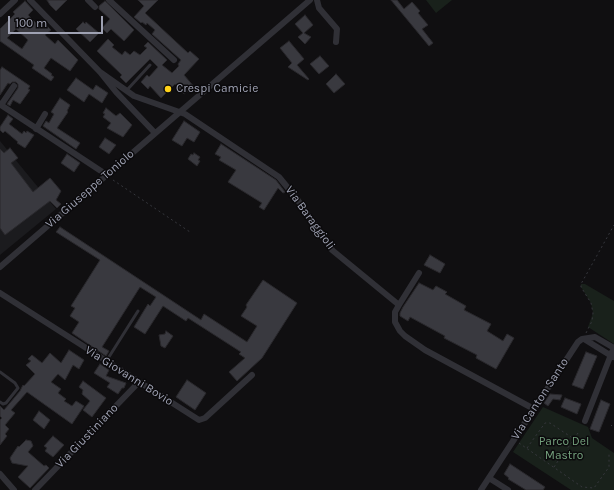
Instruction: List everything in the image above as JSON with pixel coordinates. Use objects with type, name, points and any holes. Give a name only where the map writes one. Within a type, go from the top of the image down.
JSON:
[{"type":"street","points":[[2,10],[15,0]]},
{"type":"street","name":"Via Baraggioli","points":[[30,0],[100,72],[116,92],[155,133]]},
{"type":"street","points":[[88,0],[95,6]]},
{"type":"street","points":[[109,0],[174,60]]},
{"type":"street","name":"Via Giuseppe Toniolo","points":[[0,267],[310,0]]},
{"type":"street","points":[[317,0],[318,8],[337,29],[336,42]]},
{"type":"street","name":"Via Baraggioli","points":[[100,72],[134,96],[180,112],[278,177],[294,194],[332,250],[399,305]]},
{"type":"street","points":[[14,86],[1,104],[36,129],[107,175]]},
{"type":"street","points":[[36,129],[45,114]]},
{"type":"street","points":[[419,273],[395,312],[395,322],[400,330],[408,339],[425,350],[534,408]]},
{"type":"street","name":"Via Giovanni Bovio","points":[[0,293],[106,362],[201,420],[252,375]]},
{"type":"street","points":[[584,339],[596,337],[614,348],[612,357],[585,421]]},
{"type":"street","points":[[584,339],[612,357]]},
{"type":"street","name":"Via Canton Santo","points":[[481,490],[576,344],[580,340],[584,339]]},
{"type":"street","name":"Via Giustiniano","points":[[35,490],[139,382]]},
{"type":"street","points":[[0,474],[14,490]]},
{"type":"street","points":[[489,478],[508,490]]},
{"type":"lane","points":[[126,91],[150,65]]},
{"type":"lane","points":[[106,362],[138,311]]},
{"type":"lane","points":[[0,372],[15,383],[18,388],[6,403],[3,404],[0,402]]},
{"type":"path","points":[[107,175],[190,232]]},
{"type":"path","points":[[584,339],[594,313],[591,303],[581,287],[581,284],[614,225]]},
{"type":"path","points":[[527,448],[546,422],[550,423],[574,439]]},
{"type":"path","points":[[554,467],[560,458],[563,460],[569,450],[567,449],[578,433]]},
{"type":"path","points":[[518,442],[582,487],[594,488],[610,465],[609,454]]},
{"type":"shaded area","points":[[0,141],[56,209],[0,255]]},
{"type":"green space","points":[[426,0],[452,0],[436,13]]},
{"type":"green space","points":[[581,284],[585,284],[614,301],[614,344],[588,327],[593,313],[591,303],[581,287]]},
{"type":"green space","name":"Parco Del Mastro","points":[[543,407],[588,427],[592,438],[614,453],[614,490],[571,490],[513,452]]},
{"type":"building","points":[[47,0],[67,0],[56,11]]},
{"type":"building","points":[[138,0],[158,0],[145,13],[188,53],[190,51],[199,59],[184,75],[195,88],[189,93],[188,91],[184,94],[175,84],[161,98],[150,86],[148,89],[141,82],[147,75],[149,77],[158,67],[150,59],[126,83],[120,77],[122,75],[97,51],[108,39],[114,45],[112,47],[122,55],[125,51],[130,55],[134,51],[140,55],[147,48],[144,46],[148,42],[167,60],[162,65],[172,73],[179,66],[178,64],[181,60],[152,34],[155,30],[147,23],[146,25],[142,22],[141,23],[134,17],[144,6]]},
{"type":"building","points":[[391,0],[397,0],[404,9],[412,2],[420,11],[418,13],[428,25],[422,29],[433,43],[429,46]]},
{"type":"building","points":[[25,1],[33,10],[28,15],[39,26],[43,22],[51,30],[45,35],[55,44],[58,40],[78,60],[70,71],[51,58],[44,68],[54,77],[51,81],[32,68],[34,65],[0,41],[0,29],[15,14],[13,12]],"holes":[[[16,29],[28,40],[22,49],[7,38]]]},
{"type":"building","points":[[105,1],[134,30],[124,41],[111,29],[107,33],[102,28],[110,19],[99,9],[99,6]]},
{"type":"building","points":[[305,15],[313,25],[304,33],[311,37],[305,44],[298,37],[303,33],[295,24]]},
{"type":"building","points":[[83,22],[85,24],[86,22],[99,33],[90,42],[76,29]]},
{"type":"building","points":[[289,41],[304,59],[297,65],[309,79],[308,80],[288,67],[292,63],[280,48]]},
{"type":"building","points":[[320,56],[329,66],[319,74],[310,64]]},
{"type":"building","points":[[2,67],[30,86],[28,89],[30,90],[20,104],[13,100],[10,106],[7,104],[18,88],[18,84],[16,82],[12,82],[10,84],[8,83],[0,95],[0,70]]},
{"type":"building","points":[[336,74],[345,84],[334,93],[326,84]]},
{"type":"building","points":[[76,78],[93,90],[96,85],[108,93],[102,103],[89,94],[84,102],[67,90]]},
{"type":"building","points":[[60,98],[70,105],[67,111],[68,112],[57,128],[80,143],[76,149],[43,126],[46,121],[49,123],[54,114],[51,112]]},
{"type":"building","points":[[106,108],[116,116],[120,113],[132,125],[123,137],[107,128],[111,123],[103,117],[105,114],[103,113]]},
{"type":"building","points":[[8,115],[13,119],[9,124],[22,134],[24,131],[26,133],[27,131],[34,135],[25,148],[17,143],[18,142],[5,131],[3,133],[0,130],[0,127]]},
{"type":"building","points":[[184,121],[200,132],[194,142],[187,138],[182,146],[172,140]]},
{"type":"building","points":[[105,138],[116,145],[109,154],[99,147]]},
{"type":"building","points":[[221,144],[276,180],[285,192],[283,193],[278,188],[264,210],[259,207],[262,203],[228,182],[236,170],[219,160],[221,157],[215,154]]},
{"type":"building","points":[[10,148],[18,158],[11,163],[33,192],[50,178],[61,191],[56,200],[61,204],[57,208],[50,201],[5,235],[0,228],[0,149],[4,153]]},
{"type":"building","points":[[194,153],[200,157],[198,160],[200,161],[197,166],[188,159],[191,154],[193,155]]},
{"type":"building","points":[[67,154],[80,163],[74,172],[61,163]]},
{"type":"building","points":[[60,227],[201,320],[204,314],[247,342],[257,326],[241,316],[247,307],[246,305],[263,280],[297,303],[262,358],[237,381],[229,372],[245,358],[239,354],[241,352],[188,318],[186,321],[163,306],[145,334],[134,327],[148,304],[150,306],[156,297],[140,287],[102,347],[109,351],[106,356],[72,333],[79,322],[70,316],[75,308],[71,306],[100,260],[56,232]]},
{"type":"building","points":[[430,255],[445,264],[440,273],[424,265]]},
{"type":"building","points":[[419,283],[433,290],[436,286],[447,292],[445,294],[466,306],[464,310],[491,324],[487,331],[503,341],[507,334],[514,338],[496,369],[476,358],[477,355],[444,338],[445,336],[410,317],[408,321],[400,316],[403,307]]},
{"type":"building","points":[[166,331],[173,336],[165,348],[161,346],[159,335],[165,334]]},
{"type":"building","points":[[69,350],[84,360],[79,369],[73,365],[65,380],[58,374],[51,382],[61,389],[58,393],[66,399],[64,401],[72,406],[76,401],[84,406],[72,424],[27,392],[11,410],[15,413],[5,425],[9,429],[5,434],[7,436],[0,445],[0,420],[2,418],[0,416],[0,406],[4,410],[20,391],[23,385],[24,386],[35,374],[26,365],[31,361],[28,359],[32,355],[42,363],[50,353],[61,363]]},
{"type":"building","points":[[586,352],[597,356],[583,389],[572,385]]},
{"type":"building","points":[[100,364],[109,370],[106,376],[126,383],[124,388],[122,388],[118,394],[107,387],[110,383],[94,373]]},
{"type":"building","points":[[187,380],[206,393],[195,410],[176,397]]},
{"type":"building","points":[[83,381],[106,398],[92,417],[83,410],[90,401],[82,394],[83,390],[79,387]]},
{"type":"building","points":[[550,394],[562,395],[560,400],[553,399],[548,406],[544,403]]},
{"type":"building","points":[[565,398],[581,404],[577,414],[561,407]]},
{"type":"building","points":[[601,400],[610,404],[599,432],[590,429]]},
{"type":"building","points":[[39,411],[50,420],[44,429],[33,420]]},
{"type":"building","points":[[53,436],[64,445],[53,457],[45,451],[47,448],[44,446]]},
{"type":"building","points":[[26,440],[31,441],[33,446],[28,452],[44,466],[46,465],[49,468],[30,488],[18,477],[28,466],[12,463],[10,458],[18,446],[19,447]]},
{"type":"building","points":[[510,464],[545,487],[543,490],[526,490],[508,479],[509,478],[504,474]]},
{"type":"place","name":"Crespi Camicie","points":[[168,89]]}]
